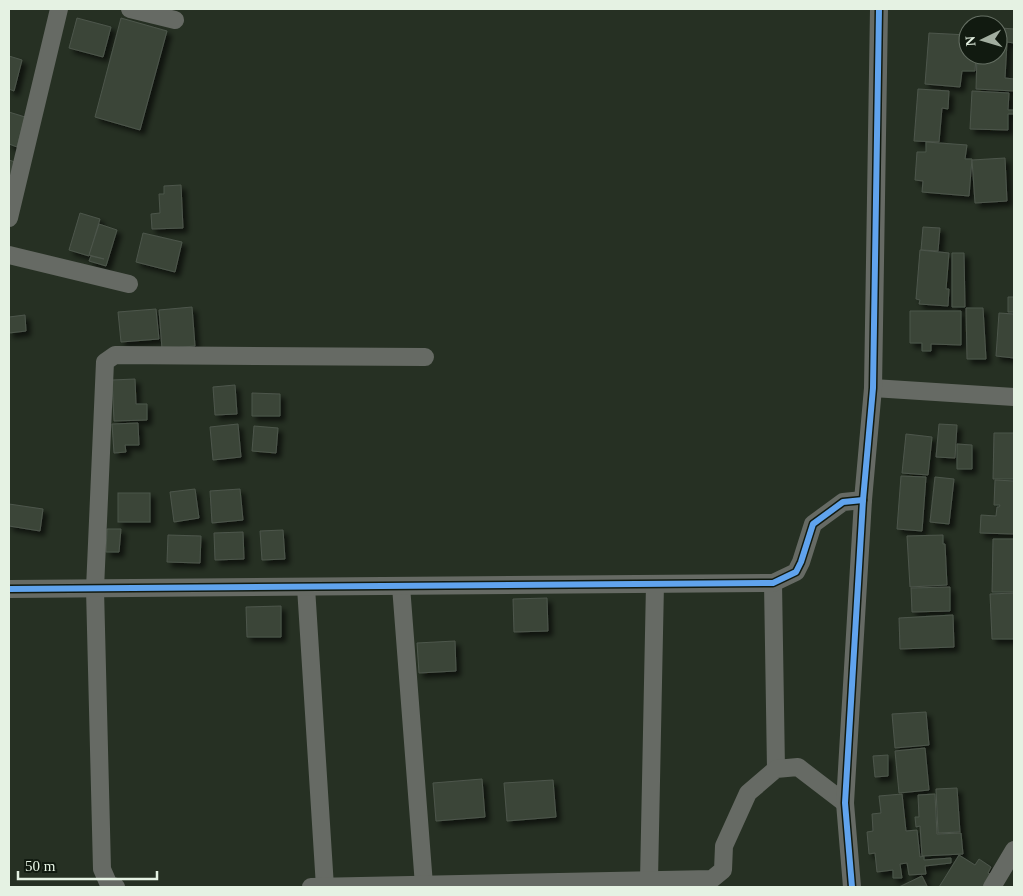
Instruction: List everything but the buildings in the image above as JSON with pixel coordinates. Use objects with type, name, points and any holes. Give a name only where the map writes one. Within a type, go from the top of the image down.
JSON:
[{"type":"street","points":[[9,218],[59,9]]},
{"type":"street","points":[[130,9],[175,20]]},
{"type":"street","points":[[852,887],[845,803],[863,500],[873,388],[879,9]]},
{"type":"street","points":[[9,255],[129,284]]},
{"type":"street","points":[[116,887],[109,884],[102,869],[95,589],[105,362],[115,356],[425,357]]},
{"type":"street","points":[[873,388],[1014,397]]},
{"type":"street","points":[[9,590],[773,584],[796,572],[813,524],[843,502],[863,500]]},
{"type":"street","points":[[649,880],[655,584]]},
{"type":"street","points":[[773,584],[776,769]]},
{"type":"street","points":[[401,586],[424,885]]},
{"type":"street","points":[[306,587],[325,887]]},
{"type":"street","points":[[311,887],[712,879],[722,870],[724,846],[748,793],[776,769],[798,767],[845,803]]},
{"type":"street","points":[[992,887],[1014,850]]},
{"type":"cycle path","points":[[852,887],[845,803],[863,500],[873,388],[879,9]]},
{"type":"cycle path","points":[[9,589],[773,583],[796,572],[813,524],[843,502],[863,500]]}]
